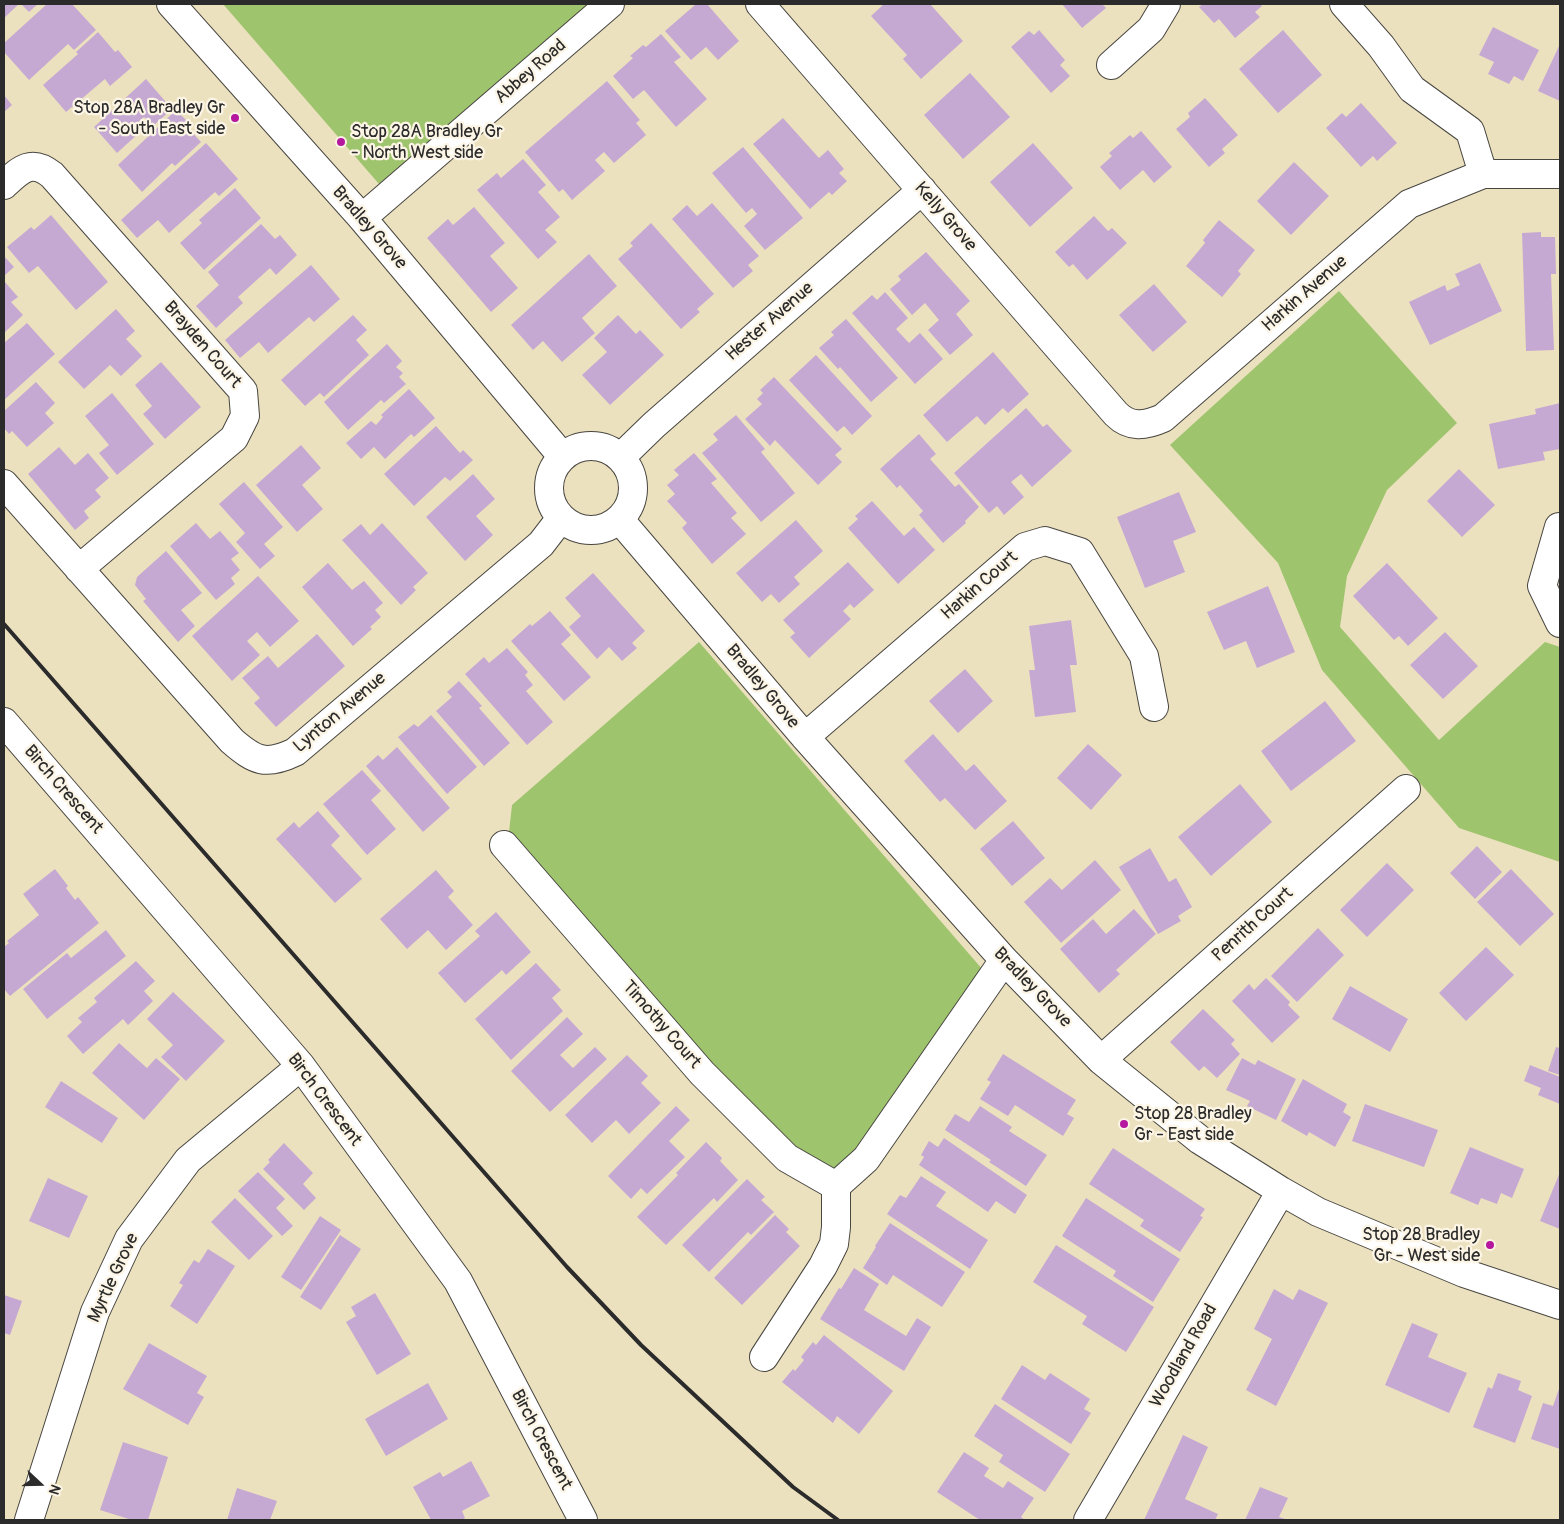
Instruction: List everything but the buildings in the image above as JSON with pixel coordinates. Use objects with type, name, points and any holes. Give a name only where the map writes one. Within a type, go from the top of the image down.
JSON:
[{"type":"street","name":"Bradley Grove","points":[[171,4],[362,218],[562,456]]},
{"type":"street","name":"Abbey Road","points":[[362,218],[610,4]]},
{"type":"street","name":"Kelly Grove","points":[[760,4],[1116,414],[1123,421],[1134,425]]},
{"type":"street","points":[[1112,65],[1152,29],[1166,4]]},
{"type":"street","points":[[1344,4],[1381,46],[1412,89],[1470,131],[1484,174],[1560,174]]},
{"type":"street","name":"Brayden Court","points":[[4,185],[18,172],[30,166],[43,167],[243,391],[245,416],[234,438],[79,569]]},
{"type":"street","name":"Harkin Avenue","points":[[1134,425],[1150,424],[1162,418],[1408,204],[1484,174]]},
{"type":"street","name":"Hester Avenue","points":[[621,457],[654,425],[922,190]]},
{"type":"street","points":[[588,445],[605,448],[621,457],[631,472],[634,486],[631,504],[620,520],[604,529],[586,531],[573,527],[560,518],[552,507],[548,492],[551,473],[562,456],[578,447],[588,445]]},
{"type":"street","name":"Lynton Avenue","points":[[4,484],[232,741],[247,754],[266,761],[281,759],[295,752],[541,544],[560,518]]},
{"type":"street","name":"Bradley Grove","points":[[620,520],[805,737],[1004,960],[1101,1060],[1200,1140],[1318,1212],[1464,1273],[1560,1305]]},
{"type":"street","points":[[1559,527],[1542,586],[1560,623]]},
{"type":"street","name":"Harkin Court","points":[[805,737],[1025,547],[1045,541],[1080,552],[1144,656],[1154,707]]},
{"type":"street","name":"Birch Crescent","points":[[4,722],[301,1066],[458,1281],[583,1520]]},
{"type":"street","name":"Penrith Court","points":[[1101,1060],[1406,790]]},
{"type":"street","name":"Timothy Court","points":[[504,845],[702,1073],[787,1158],[836,1186]]},
{"type":"street","points":[[764,1357],[823,1266],[834,1244],[836,1186],[866,1159],[1004,960]]},
{"type":"street","name":"Myrtle Grove","points":[[29,1520],[95,1312],[129,1239],[188,1160],[301,1066]]},
{"type":"street","name":"Woodland Road","points":[[1088,1520],[1281,1191]]},
{"type":"green space","points":[[223,4],[588,4],[379,184]]},
{"type":"green space","points":[[1339,291],[1457,423],[1387,490],[1347,576],[1340,627],[1439,740],[1545,642],[1560,647],[1560,862],[1459,828],[1322,670],[1278,563],[1170,445]]},
{"type":"green space","points":[[699,642],[983,970],[836,1178],[792,1152],[508,841],[512,805]]},
{"type":"railway","points":[[4,624],[567,1267],[641,1345],[793,1487],[838,1520]]},
{"type":"place","name":"Stop 28A Bradley Gr - South East side","points":[[235,118]]},
{"type":"place","name":"Stop 28A Bradley Gr - North West side","points":[[341,142]]},
{"type":"place","name":"Stop 28 Bradley Gr - East side","points":[[1124,1124]]},
{"type":"place","name":"Stop 28 Bradley Gr - West side","points":[[1490,1245]]}]
